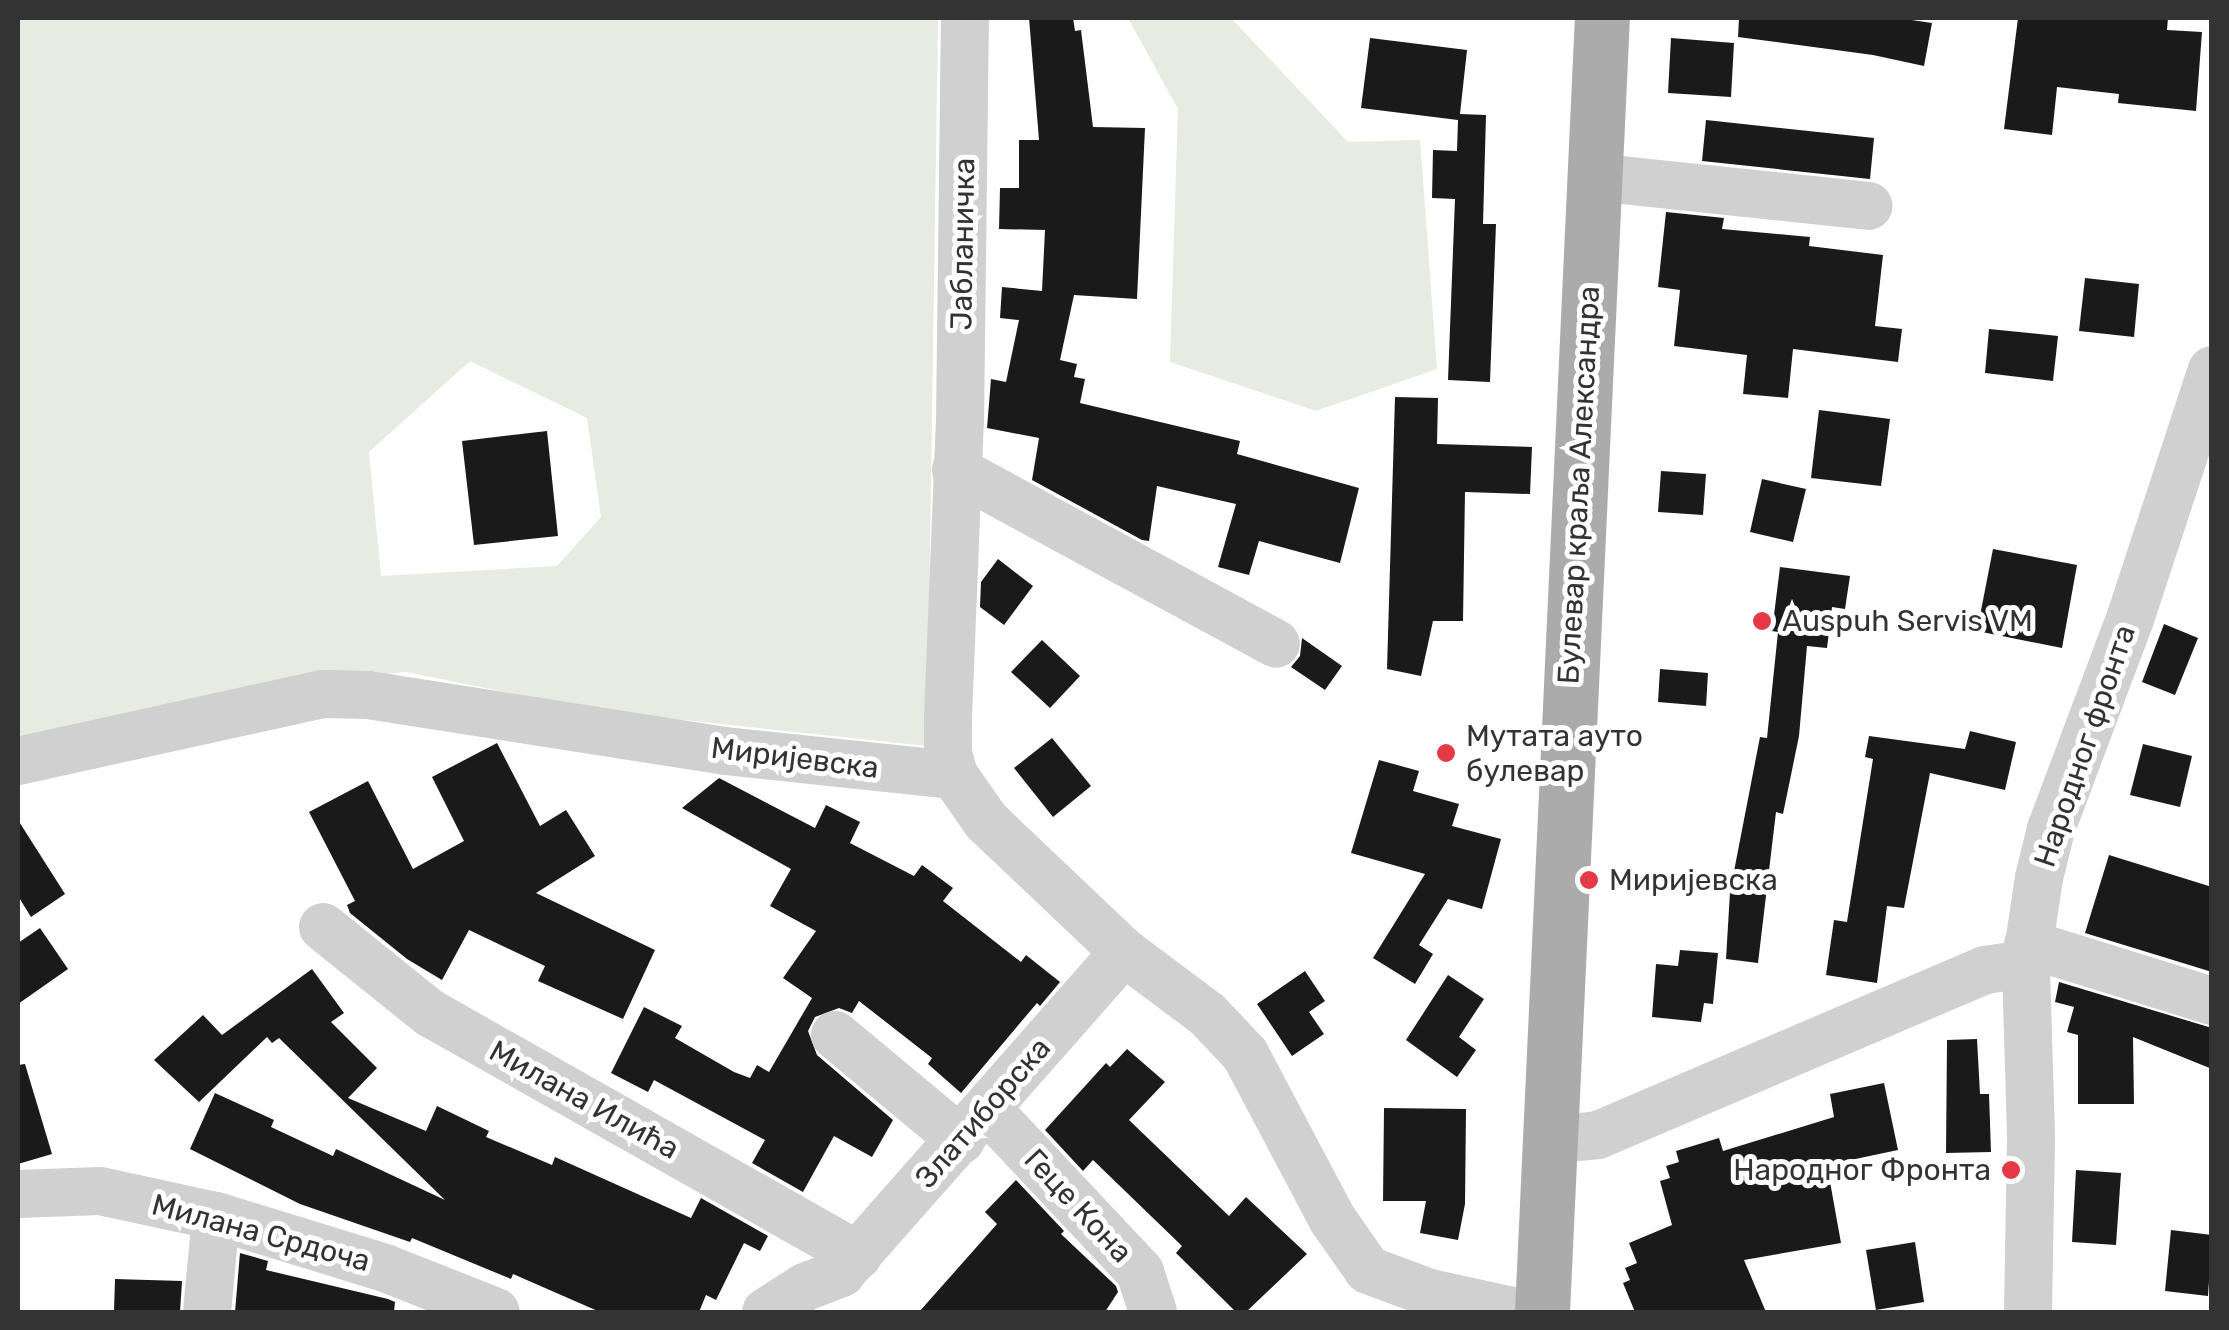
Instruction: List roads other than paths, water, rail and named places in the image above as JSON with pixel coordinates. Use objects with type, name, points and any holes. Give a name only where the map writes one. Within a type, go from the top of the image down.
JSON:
[{"type":"main road","name":"Булевар краља Александра","points":[[1542,1312],[1602,18]]},
{"type":"street","name":"Јабланичка","points":[[954,776],[948,752],[965,18]]},
{"type":"street","points":[[1594,177],[1868,206]]},
{"type":"street","name":"Народног фронта","points":[[2028,1312],[2031,1136],[2027,954],[2051,829],[2130,619],[2212,370]]},
{"type":"street","points":[[956,470],[1276,644]]},
{"type":"street","name":"Миријевска","points":[[18,761],[324,694],[368,694],[726,751],[954,776]]},
{"type":"street","points":[[954,776],[986,821],[1124,952],[1207,1014],[1245,1054],[1333,1220],[1368,1270],[1430,1293],[1517,1312]]},
{"type":"street","name":"Милана Илића","points":[[322,927],[430,1013],[844,1280]]},
{"type":"street","name":"Златиборска","points":[[766,1312],[805,1287],[844,1280],[1124,952]]},
{"type":"street","points":[[1550,1140],[1598,1134],[2027,954],[2212,1002]]},
{"type":"street","name":"Геце Кона","points":[[836,1035],[974,1124],[1140,1272],[1152,1312]]},
{"type":"street","name":"Милана Срдоча","points":[[18,1194],[100,1191],[216,1216],[384,1268],[474,1309]]},
{"type":"street","points":[[207,1312],[216,1216]]},
{"type":"place","name":"Auspuh Servis VM","points":[[1762,621]]},
{"type":"place","name":"Мутата ауто булевар","points":[[1446,753]]},
{"type":"place","name":"Миријевска","points":[[1589,880]]},
{"type":"place","name":"Народног Фронта","points":[[2011,1170]]}]
